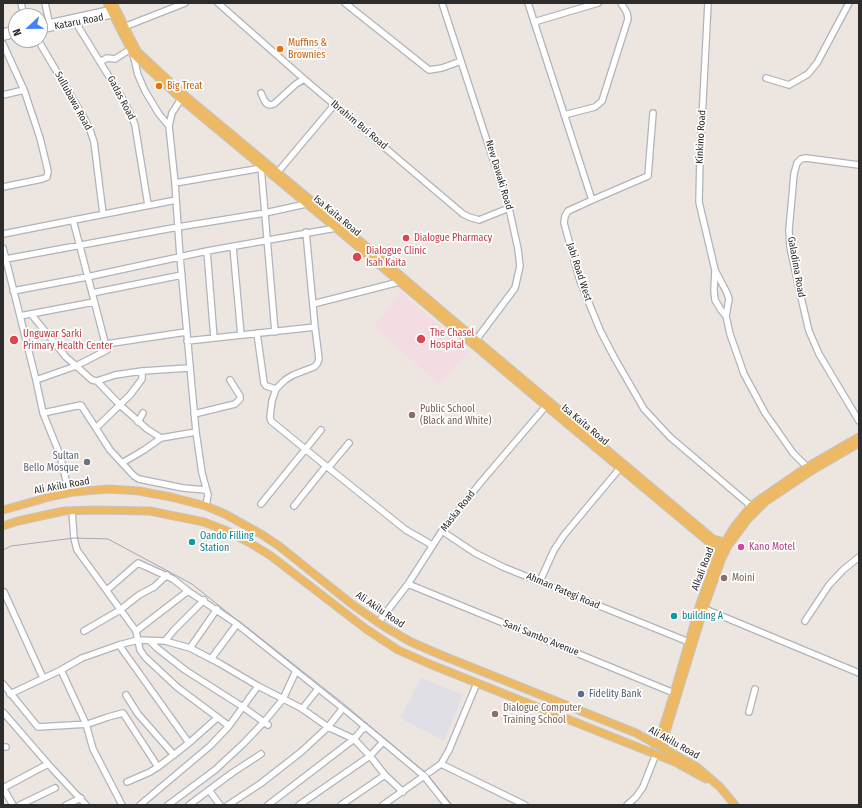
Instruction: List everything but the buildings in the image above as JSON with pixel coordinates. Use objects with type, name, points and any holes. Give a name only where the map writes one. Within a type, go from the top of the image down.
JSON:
[{"type":"main road","name":"Isa Kaita Road","points":[[107,3],[114,10],[137,51],[208,119],[306,204],[324,215],[336,228],[399,282],[425,300],[476,340],[660,498],[716,548],[717,555]]},
{"type":"main road","name":"Isa Kaita Road","points":[[114,10],[131,52],[181,99],[277,173],[546,406],[620,468],[713,539],[725,542]]},
{"type":"main road","name":"Alkali Road","points":[[665,749],[663,742],[717,555],[734,527],[751,506],[807,467],[859,437]]},
{"type":"main road","name":"Alkali Road","points":[[654,744],[658,740],[689,642],[702,608],[722,558],[739,531],[756,510],[765,502],[811,471],[859,443]]},
{"type":"main road","name":"Ali Akilu Road","points":[[3,510],[33,501],[69,493],[109,489],[139,491],[206,506],[225,514],[261,534],[378,623],[411,642],[636,733],[682,758],[709,776],[735,805]]},
{"type":"main road","name":"Ali Akilu Road","points":[[3,526],[42,516],[72,511],[121,510],[150,511],[195,520],[227,531],[270,556],[383,641],[432,666],[675,762],[704,777],[731,805]]},
{"type":"street","points":[[45,3],[50,25]]},
{"type":"street","points":[[124,27],[185,3]]},
{"type":"street","name":"Ibrahim Bui Road","points":[[218,3],[304,79],[469,217],[479,220],[509,208]]},
{"type":"street","points":[[345,3],[429,70],[442,68],[461,62]]},
{"type":"street","name":"New Dawaki Road","points":[[442,3],[509,208],[518,248],[520,266],[515,288],[476,340]]},
{"type":"street","points":[[528,3],[592,200]]},
{"type":"street","points":[[534,22],[598,3]]},
{"type":"street","points":[[564,115],[595,106],[602,101],[628,19],[621,3]]},
{"type":"street","name":"Kinkino Road","points":[[708,3],[699,202],[715,270],[727,293],[728,299],[726,316],[730,334],[744,374],[765,413],[793,453],[807,467]]},
{"type":"street","points":[[766,78],[790,85],[808,74],[817,63],[849,3]]},
{"type":"street","name":"Kataru Road","points":[[50,25],[114,10]]},
{"type":"street","name":"Kataru Road","points":[[50,25],[76,23],[114,10]]},
{"type":"street","name":"Gadas Road","points":[[76,23],[124,101],[135,126],[148,205]]},
{"type":"street","points":[[3,44],[24,90],[40,138],[48,171],[47,177],[42,179],[3,187]]},
{"type":"street","name":"Sullubawa Road","points":[[43,48],[90,130],[94,142],[104,214]]},
{"type":"street","points":[[100,62],[107,58],[115,59],[131,52],[138,75],[146,91],[159,114],[169,126]]},
{"type":"street","points":[[261,93],[267,104],[271,105],[304,79]]},
{"type":"street","points":[[3,95],[24,90]]},
{"type":"street","points":[[181,99],[172,113],[169,126],[175,183],[189,368],[202,473],[208,495],[206,506]]},
{"type":"street","points":[[277,173],[334,104]]},
{"type":"street","name":"Jabi Road West","points":[[653,113],[648,176],[568,211],[564,222],[580,281],[600,330],[644,409],[670,437],[751,506]]},
{"type":"street","name":"Galadima Road","points":[[859,165],[806,158],[797,162],[794,174],[789,230],[790,247],[809,331],[819,354],[859,421]]},
{"type":"street","points":[[175,183],[262,167],[275,332]]},
{"type":"street","points":[[3,234],[176,200]]},
{"type":"street","points":[[6,259],[306,204]]},
{"type":"street","points":[[36,380],[76,366],[108,350],[73,220]]},
{"type":"street","points":[[14,290],[207,251],[268,241],[306,232],[336,228]]},
{"type":"street","points":[[306,232],[319,358],[318,364],[293,375],[285,380],[276,389],[272,401],[271,421],[406,530],[432,545]]},
{"type":"street","points":[[233,247],[241,335]]},
{"type":"street","points":[[3,248],[43,413],[60,455],[69,493]]},
{"type":"street","points":[[207,251],[214,338]]},
{"type":"street","name":"Kinkino Road","points":[[715,270],[715,300],[726,316]]},
{"type":"street","points":[[92,293],[182,275]]},
{"type":"street","points":[[313,304],[399,282]]},
{"type":"street","points":[[20,316],[94,302]]},
{"type":"street","points":[[31,314],[66,357],[92,380],[96,381],[147,430],[161,438]]},
{"type":"street","points":[[187,341],[315,327]]},
{"type":"street","points":[[106,344],[186,332]]},
{"type":"street","points":[[257,333],[264,383],[266,386],[276,389]]},
{"type":"street","points":[[96,381],[115,375],[142,371],[189,368]]},
{"type":"street","points":[[96,428],[130,395],[142,380],[142,371]]},
{"type":"street","points":[[194,414],[235,404],[240,399],[240,396],[230,380]]},
{"type":"street","points":[[43,413],[81,405],[110,450],[134,476],[139,479],[184,488],[206,490]]},
{"type":"street","name":"Maska Road","points":[[378,623],[408,584],[442,531],[481,482],[546,406]]},
{"type":"street","points":[[138,422],[143,413]]},
{"type":"street","points":[[261,504],[321,430]]},
{"type":"street","points":[[122,463],[161,438],[196,432]]},
{"type":"street","points":[[294,506],[349,443]]},
{"type":"street","points":[[540,581],[554,550],[564,535],[620,468]]},
{"type":"street","points":[[72,511],[74,538],[77,550],[136,631],[140,650],[145,657],[177,686],[229,726]]},
{"type":"street","name":"Ahman Pategi Road","points":[[442,531],[475,554],[605,609],[689,642]]},
{"type":"street","points":[[805,621],[816,602],[829,585],[843,570],[859,557]]},
{"type":"street","points":[[107,590],[138,563],[167,575],[237,624],[365,726],[424,776],[447,805]]},
{"type":"street","points":[[84,632],[120,610],[167,575]]},
{"type":"street","name":"Sani Sambo Avenue","points":[[408,584],[674,693]]},
{"type":"street","points":[[136,631],[188,591]]},
{"type":"street","points":[[4,592],[43,678]]},
{"type":"street","points":[[165,641],[204,600]]},
{"type":"street","points":[[702,608],[859,673]]},
{"type":"street","points":[[190,648],[217,609]]},
{"type":"street","points":[[211,659],[237,624]]},
{"type":"street","points":[[10,694],[61,670],[82,658],[119,645],[138,640],[165,641],[190,648],[258,686],[283,698],[328,727],[354,739],[403,792]]},
{"type":"street","points":[[150,641],[185,670],[266,723]]},
{"type":"street","points":[[119,645],[188,743]]},
{"type":"street","points":[[61,670],[86,724],[93,749],[122,805]]},
{"type":"street","points":[[168,805],[230,758],[266,723],[283,698],[296,671]]},
{"type":"street","points":[[383,805],[441,764],[449,750],[477,683]]},
{"type":"street","points":[[3,684],[38,727],[86,724],[110,716],[122,713],[124,714],[158,767]]},
{"type":"street","points":[[140,805],[210,746],[229,726],[258,686]]},
{"type":"street","points":[[302,709],[318,688]]},
{"type":"street","points":[[749,712],[755,689]]},
{"type":"street","points":[[126,695],[138,714],[174,755]]},
{"type":"street","points":[[228,805],[260,784],[301,752],[328,727],[343,708]]},
{"type":"street","points":[[3,712],[86,805]]},
{"type":"street","points":[[127,782],[158,767],[217,718]]},
{"type":"street","points":[[268,805],[354,739],[365,726]]},
{"type":"street","points":[[299,805],[370,756],[383,742]]},
{"type":"street","points":[[189,805],[232,773],[262,754]]},
{"type":"street","points":[[626,805],[643,787],[656,754]]},
{"type":"street","points":[[13,805],[3,788],[48,764]]},
{"type":"street","points":[[441,764],[525,805]]},
{"type":"street","points":[[341,805],[386,775]]},
{"type":"street","points":[[20,805],[55,788]]},
{"type":"street","points":[[209,790],[220,805]]},
{"type":"street","points":[[66,805],[81,798]]},
{"type":"shaded area","name":"The Chasel Hospital","points":[[400,291],[469,351],[440,385],[374,327]]},
{"type":"shaded area","points":[[421,678],[463,695],[444,741],[400,718]]},
{"type":"railway","points":[[3,550],[11,546],[74,538],[108,539],[192,584],[427,774],[452,805]]},
{"type":"place","name":"Muffins & Brownies","points":[[280,49]]},
{"type":"place","name":"Big Treat","points":[[159,86]]},
{"type":"place","name":"Dialogue Pharmacy","points":[[406,238]]},
{"type":"place","name":"Dialogue Clinic Isah Kaita","points":[[357,257]]},
{"type":"place","name":"The Chasel Hospital","points":[[421,339]]},
{"type":"place","name":"Unguwar Sarki Primary Health Center","points":[[14,340]]},
{"type":"place","name":"Public School (Black and White)","points":[[412,415]]},
{"type":"place","name":"Sultan Bello Mosque","points":[[87,462]]},
{"type":"place","name":"Oando Filling Station","points":[[192,542]]},
{"type":"place","name":"Kano Motel","points":[[741,547]]},
{"type":"place","name":"Moini","points":[[724,578]]},
{"type":"place","name":"building A","points":[[674,616]]},
{"type":"place","name":"Fidelity Bank","points":[[581,694]]},
{"type":"place","name":"Dialogue Computer Training School","points":[[495,714]]}]
